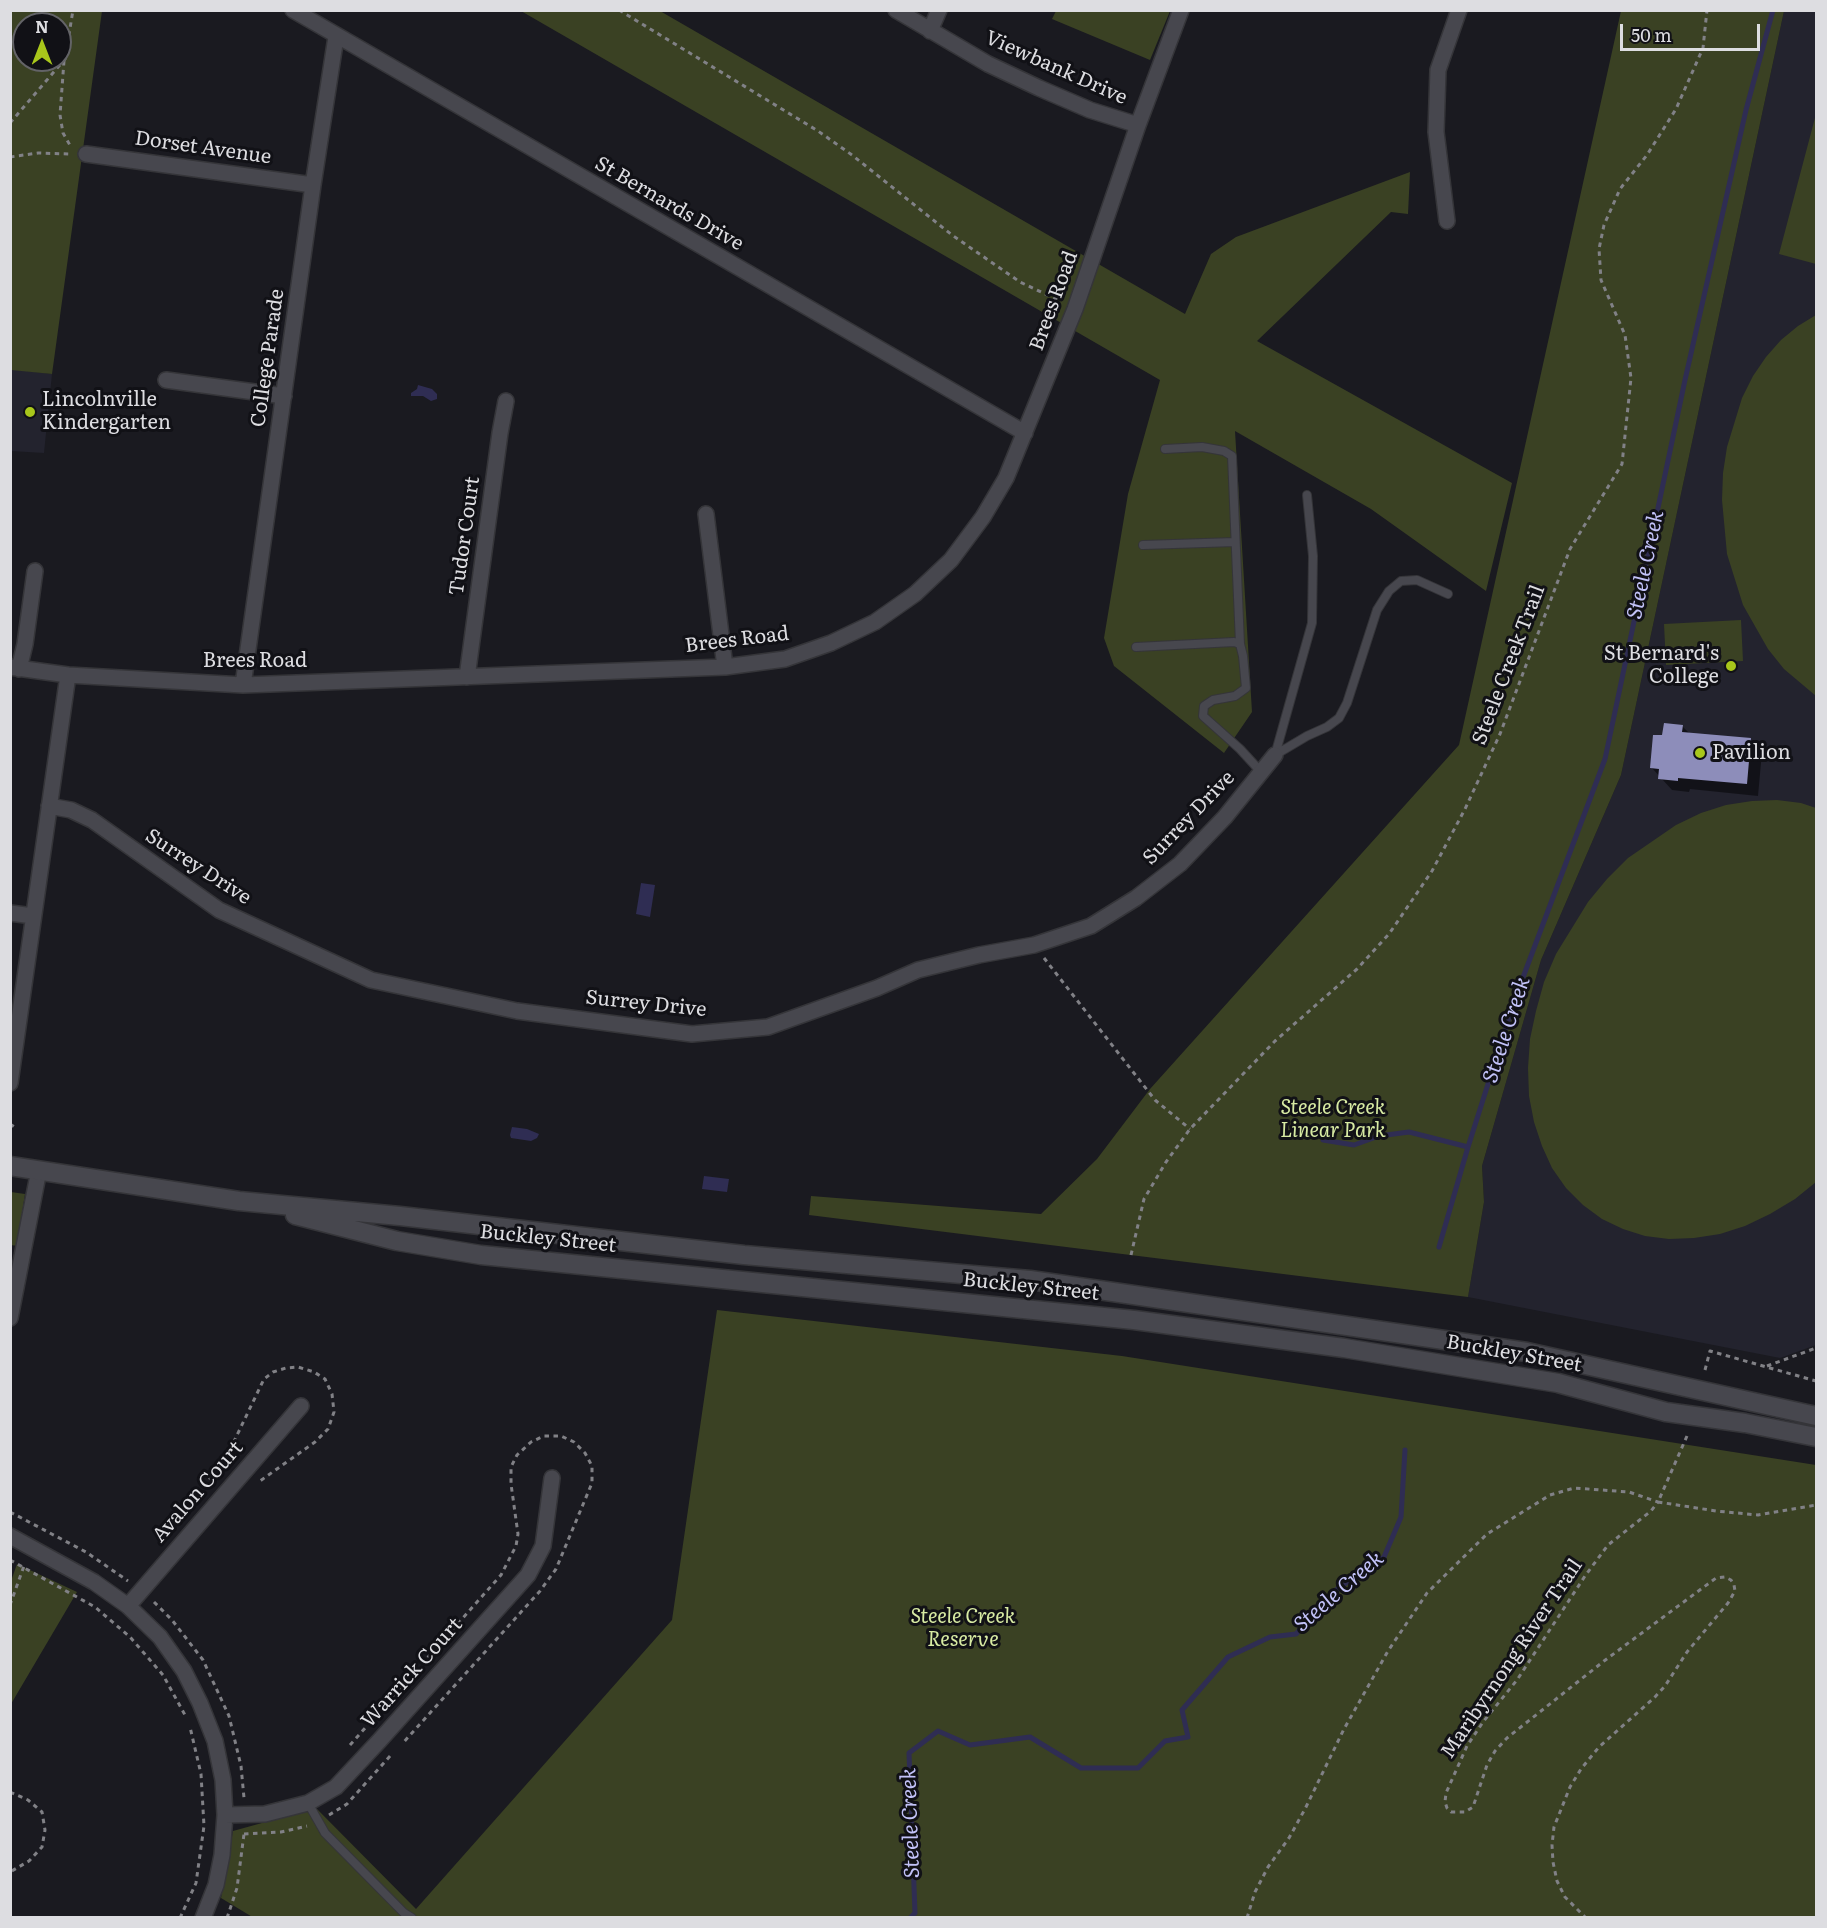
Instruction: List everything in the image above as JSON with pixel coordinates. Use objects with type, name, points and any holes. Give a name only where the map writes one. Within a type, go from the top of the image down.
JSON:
[{"type":"main road","name":"Buckley Street","points":[[10,1166],[239,1201],[400,1216],[744,1255],[1030,1280],[1527,1352],[1816,1416]]},
{"type":"main road","name":"Buckley Street","points":[[239,1201],[397,1241],[481,1255],[1134,1320],[1332,1347],[1558,1383],[1666,1412],[1816,1437]]},
{"type":"street","name":"St Bernards Drive","points":[[293,10],[336,37],[1025,433]]},
{"type":"street","name":"Viewbank Drive","points":[[896,10],[988,63],[1039,88],[1090,110],[1138,125]]},
{"type":"street","points":[[930,31],[939,10]]},
{"type":"street","name":"Brees Road","points":[[15,668],[68,675],[243,685],[725,667],[785,659],[831,643],[875,622],[915,594],[951,560],[1006,478],[1076,309],[1138,125],[1182,10]]},
{"type":"street","points":[[1447,221],[1436,132],[1437,70],[1460,10]]},
{"type":"street","name":"College Parade","points":[[243,685],[336,37]]},
{"type":"street","name":"Dorset Avenue","points":[[79,152],[313,185]]},
{"type":"street","points":[[166,380],[284,396]]},
{"type":"street","name":"Tudor Court","points":[[466,677],[500,433],[507,401]]},
{"type":"street","points":[[706,514],[725,667]]},
{"type":"street","points":[[15,668],[25,644],[35,571]]},
{"type":"street","points":[[10,1083],[68,675]]},
{"type":"street","name":"Surrey Drive","points":[[49,806],[71,810],[92,820],[219,910],[371,980],[517,1011],[692,1034],[768,1027],[877,988],[918,970],[979,954],[1034,945],[1091,926],[1137,898],[1180,864],[1226,817],[1275,755]]},
{"type":"street","points":[[10,913],[33,916]]},
{"type":"street","points":[[10,1318],[39,1170]]},
{"type":"street","name":"Avalon Court","points":[[128,1606],[301,1407]]},
{"type":"street","name":"Warrick Court","points":[[225,1815],[265,1814],[308,1803],[336,1787],[381,1740],[528,1575],[543,1546],[552,1478]]},
{"type":"street","points":[[10,1536],[94,1582],[128,1606],[160,1637],[184,1671],[215,1741],[223,1780],[225,1815],[222,1855],[216,1885],[203,1917]]},
{"type":"lane","points":[[1165,449],[1202,447],[1224,451],[1232,456],[1240,644],[1246,688],[1235,696],[1213,700],[1204,706],[1203,716],[1240,749],[1262,773]]},
{"type":"lane","points":[[1275,755],[1312,623],[1313,556],[1307,495]]},
{"type":"lane","points":[[1143,544],[1235,542]]},
{"type":"lane","points":[[1275,755],[1339,718],[1347,703],[1377,610],[1389,591],[1401,581],[1417,580],[1448,594]]},
{"type":"lane","points":[[1137,647],[1234,642],[1240,644]]},
{"type":"lane","points":[[308,1803],[325,1833],[404,1913],[412,1917]]},
{"type":"path","points":[[619,10],[818,131],[852,155],[952,235],[1020,282],[1076,309]]},
{"type":"path","name":"Steele Creek Trail","points":[[1131,1255],[1144,1199],[1166,1162],[1190,1129],[1275,1041],[1357,969],[1389,934],[1432,871],[1466,809],[1500,734],[1570,549],[1622,464],[1631,378],[1625,335],[1601,280],[1599,249],[1604,225],[1620,189],[1647,155],[1676,109],[1703,48],[1707,10]]},
{"type":"path","points":[[10,123],[53,72]]},
{"type":"path","points":[[63,72],[60,115],[63,133],[70,147],[79,152]]},
{"type":"path","points":[[10,157],[38,153],[79,152]]},
{"type":"path","points":[[1034,945],[1155,1100],[1190,1129]]},
{"type":"path","points":[[10,1124],[16,1128]]},
{"type":"path","points":[[1766,1367],[1816,1348]]},
{"type":"path","points":[[1705,1370],[1710,1351],[1816,1381]]},
{"type":"path","points":[[1658,1502],[1687,1436]]},
{"type":"path","points":[[1247,1917],[1255,1892],[1268,1867],[1289,1838],[1344,1729],[1388,1651],[1427,1593],[1497,1527],[1550,1495],[1574,1488],[1616,1490],[1658,1502],[1758,1515],[1816,1505]]},
{"type":"path","name":"Maribyrnong River Trail","points":[[1586,1917],[1565,1897],[1557,1881],[1553,1863],[1554,1827],[1570,1787],[1599,1747],[1665,1686],[1687,1652],[1733,1595],[1734,1585],[1731,1580],[1722,1577],[1703,1586],[1507,1738],[1495,1751],[1487,1765],[1473,1807],[1466,1812],[1452,1812],[1447,1808],[1445,1802],[1446,1793],[1467,1746],[1517,1680],[1585,1576],[1608,1545],[1658,1502]]},
{"type":"path","points":[[10,1605],[32,1548]]},
{"type":"path","points":[[10,1560],[95,1606],[130,1637],[163,1675],[189,1721],[201,1774],[204,1826],[196,1883],[180,1917]]},
{"type":"path","points":[[10,1792],[28,1800],[42,1812],[45,1830],[42,1847],[29,1861],[10,1872]]},
{"type":"shaded area","name":"St Bernard's College","points":[[1784,11],[1816,11],[1816,1345],[1780,1358],[1468,1297],[1484,1202],[1482,1166],[1541,960],[1621,775]]},
{"type":"shaded area","name":"Lincolnville Kindergarten","points":[[10,369],[52,374],[44,453],[11,451]]},
{"type":"shaded area","points":[[418,385],[432,389],[437,394],[437,399],[431,401],[423,396],[411,396]]},
{"type":"shaded area","points":[[641,883],[655,885],[650,917],[636,914]]},
{"type":"shaded area","points":[[512,1127],[527,1129],[539,1134],[531,1141],[511,1138]]},
{"type":"shaded area","points":[[704,1176],[729,1179],[727,1192],[702,1189]]},
{"type":"green space","points":[[1056,10],[1170,11],[1150,60],[1052,19]]},
{"type":"green space","points":[[10,11],[102,11],[52,374],[11,370]]},
{"type":"green space","points":[[521,11],[660,11],[1185,314],[1211,254],[1236,237],[1410,172],[1408,214],[1391,212],[1257,341],[1512,483],[1486,591],[1371,509],[1235,431],[1252,712],[1224,753],[1114,666],[1104,638],[1128,494],[1160,380]]},
{"type":"green space","name":"Steele Creek Linear Park","points":[[1621,11],[1784,11],[1621,775],[1541,960],[1482,1166],[1484,1202],[1468,1297],[809,1215],[811,1196],[1041,1214],[1097,1159],[1150,1089],[1459,745]]},
{"type":"green space","points":[[1816,114],[1816,264],[1779,254]]},
{"type":"green space","points":[[1816,315],[1816,696],[1784,669],[1768,649],[1743,605],[1727,554],[1722,500],[1727,447],[1742,398],[1753,376],[1781,340]]},
{"type":"green space","points":[[1741,620],[1743,661],[1666,665],[1664,624]]},
{"type":"green space","points":[[1777,800],[1801,803],[1816,808],[1816,1182],[1795,1199],[1770,1214],[1745,1226],[1720,1234],[1669,1239],[1645,1236],[1623,1229],[1602,1219],[1566,1188],[1552,1168],[1534,1122],[1529,1096],[1530,1039],[1544,982],[1556,954],[1588,902],[1628,858],[1676,825],[1701,813],[1726,805]]},
{"type":"green space","points":[[11,1192],[25,1194],[17,1246],[11,1245]]},
{"type":"green space","name":"Steele Creek Reserve","points":[[717,1310],[1122,1356],[1816,1465],[1816,1917],[254,1918],[221,1898],[233,1831],[316,1808],[416,1909],[672,1620]]},
{"type":"green space","points":[[17,1564],[77,1592],[11,1704],[10,1584]]},
{"type":"building","name":"Pavilion","points":[[1664,723],[1683,725],[1682,732],[1751,738],[1747,784],[1678,778],[1678,781],[1658,779],[1659,769],[1650,768],[1653,735],[1662,735]]},
{"type":"waterway","name":"Steele Creek","points":[[1439,1247],[1516,996],[1605,759],[1685,380],[1746,110],[1773,10]]},
{"type":"waterway","points":[[1323,1140],[1354,1145],[1379,1136],[1409,1132],[1468,1147]]},
{"type":"waterway","name":"Steele Creek","points":[[910,1918],[915,1913],[909,1753],[938,1731],[970,1745],[1030,1737],[1081,1768],[1138,1768],[1165,1741],[1188,1737],[1182,1710],[1228,1657],[1270,1637],[1296,1634],[1333,1592],[1384,1557],[1401,1517],[1405,1450]]},
{"type":"place","name":"Lincolnville Kindergarten","points":[[30,412]]},
{"type":"place","name":"St Bernard's College","points":[[1731,666]]},
{"type":"place","name":"Pavilion","points":[[1700,753]]}]
